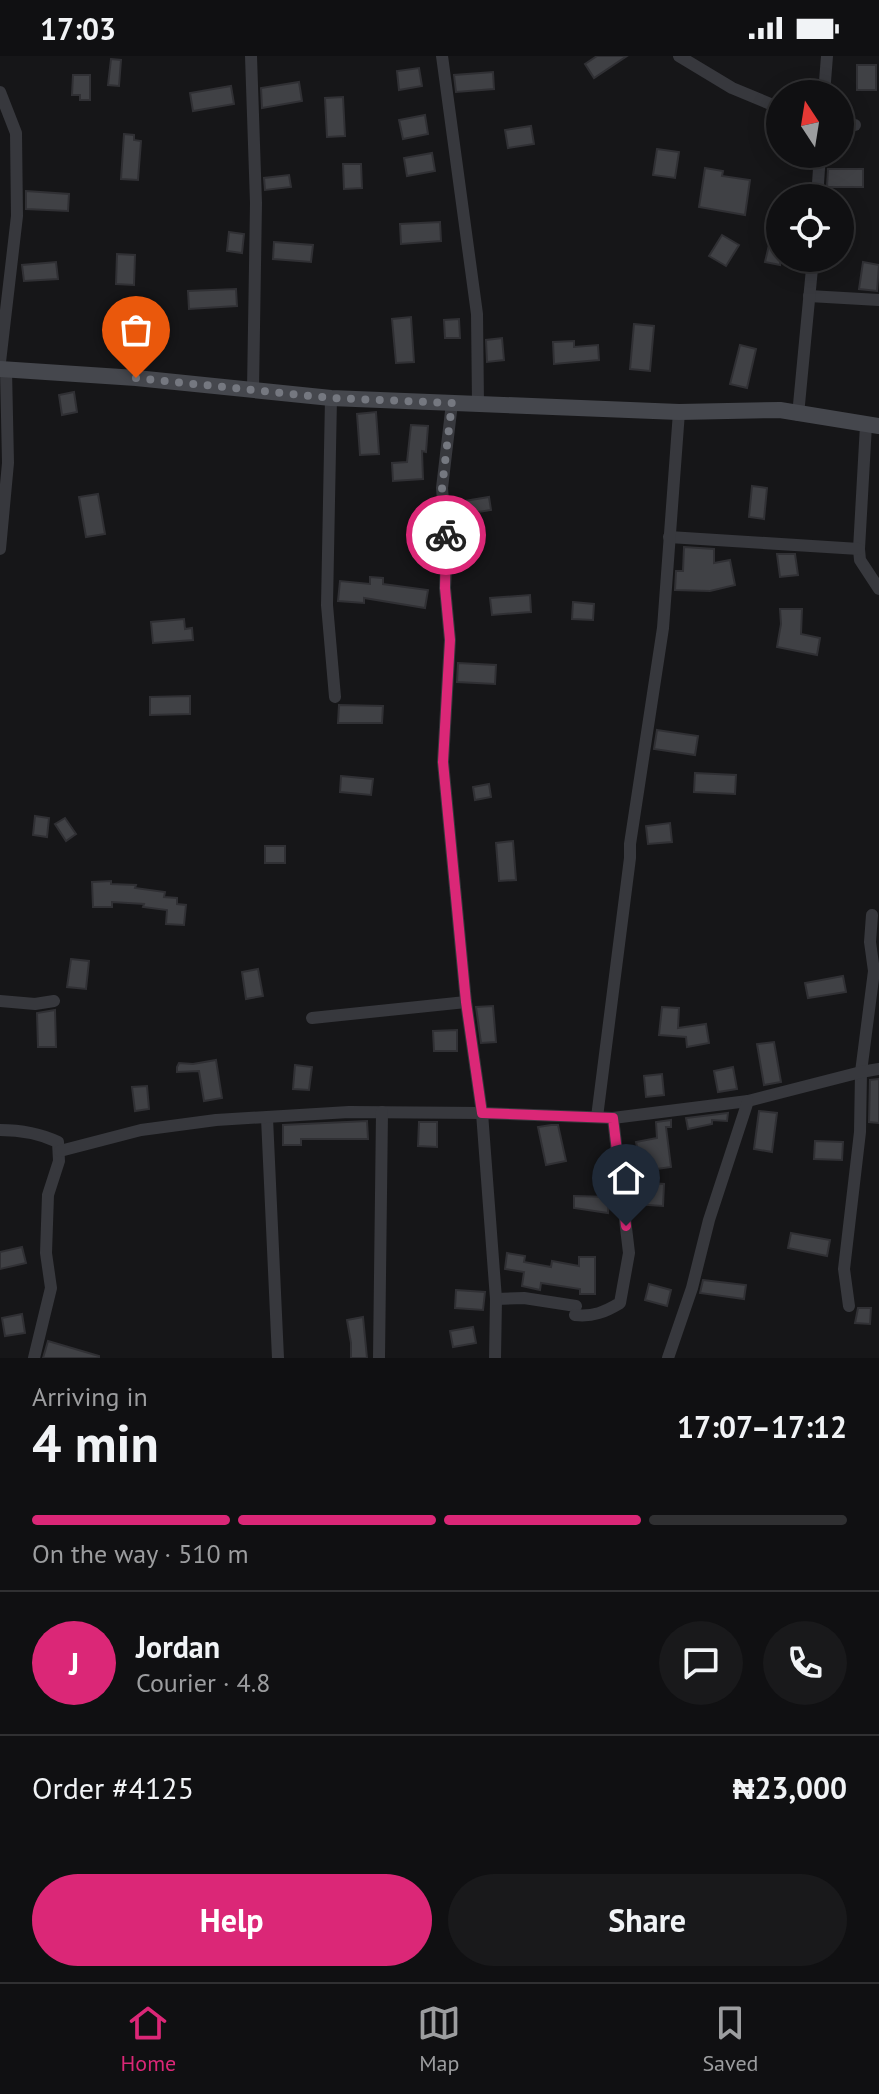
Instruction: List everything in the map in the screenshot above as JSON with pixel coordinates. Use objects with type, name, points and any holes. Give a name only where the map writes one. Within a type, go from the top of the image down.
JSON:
[{"type":"street","points":[[251,56],[256,203],[253,390]]},
{"type":"street","points":[[442,56],[477,314],[478,404]]},
{"type":"street","points":[[679,56],[732,88],[766,102]]},
{"type":"street","points":[[825,80],[827,56]]},
{"type":"street","points":[[0,92],[16,133],[17,216],[2,366],[8,463],[0,549]]},
{"type":"street","points":[[798,415],[812,272]]},
{"type":"street","points":[[809,296],[879,300]]},
{"type":"street","points":[[2,366],[331,398],[679,412],[780,410],[872,426],[859,549],[860,560],[879,589]]},
{"type":"street","points":[[331,398],[327,605],[335,697]]},
{"type":"street","points":[[452,403],[442,488],[450,640],[443,762],[466,1002],[482,1113],[496,1299],[495,1358]]},
{"type":"street","points":[[597,1117],[630,844],[663,628],[679,412]]},
{"type":"street","points":[[669,537],[859,549]]},
{"type":"street","points":[[849,1306],[844,1269],[860,1132],[861,1072],[874,971],[870,942],[872,915]]},
{"type":"street","points":[[0,1001],[35,1004],[54,1001]]},
{"type":"street","points":[[312,1018],[466,1002]]},
{"type":"street","points":[[60,1151],[141,1130],[216,1120],[382,1112],[613,1118],[748,1101],[879,1069]]},
{"type":"street","points":[[668,1358],[748,1101]]},
{"type":"street","points":[[378,1358],[382,1112]]},
{"type":"street","points":[[267,1118],[278,1358]]},
{"type":"street","points":[[496,1299],[524,1298],[576,1310],[586,1316],[605,1312],[620,1303],[629,1253],[613,1118]]},
{"type":"street","points":[[0,1130],[24,1130],[48,1137],[58,1142],[60,1151],[48,1195],[46,1253],[51,1288],[34,1358]]},
{"type":"street","points":[[377,1320],[378,1358]]},
{"type":"building","points":[[597,56],[627,56],[594,78],[585,64]]},
{"type":"building","points":[[111,59],[121,60],[119,86],[108,85]]},
{"type":"building","points":[[857,65],[876,65],[876,90],[857,90]]},
{"type":"building","points":[[419,68],[422,86],[399,90],[397,71]]},
{"type":"building","points":[[493,72],[494,89],[456,92],[454,75]]},
{"type":"building","points":[[73,75],[90,75],[90,100],[80,100],[80,95],[72,95]]},
{"type":"building","points":[[299,82],[302,101],[262,108],[261,88]]},
{"type":"building","points":[[231,86],[234,104],[193,111],[190,93]]},
{"type":"building","points":[[343,97],[345,136],[327,137],[325,98]]},
{"type":"building","points":[[425,115],[428,134],[403,139],[399,120]]},
{"type":"building","points":[[531,126],[534,144],[508,148],[505,130]]},
{"type":"building","points":[[124,134],[134,135],[134,140],[141,141],[138,180],[121,179]]},
{"type":"building","points":[[657,149],[679,152],[675,178],[653,175]]},
{"type":"building","points":[[432,153],[435,171],[407,176],[404,158]]},
{"type":"building","points":[[343,164],[361,164],[362,188],[344,189]]},
{"type":"building","points":[[705,168],[723,171],[722,176],[750,180],[745,215],[699,207]]},
{"type":"building","points":[[828,169],[863,169],[863,187],[827,184]]},
{"type":"building","points":[[289,175],[291,187],[265,190],[264,178]]},
{"type":"building","points":[[26,191],[69,194],[68,211],[26,209]]},
{"type":"building","points":[[440,222],[441,241],[401,244],[400,224]]},
{"type":"building","points":[[229,232],[244,234],[242,253],[227,251]]},
{"type":"building","points":[[722,235],[739,245],[726,266],[709,256]]},
{"type":"building","points":[[274,242],[313,245],[311,262],[273,259]]},
{"type":"building","points":[[117,254],[135,255],[134,285],[116,284]]},
{"type":"building","points":[[56,262],[58,279],[24,281],[22,265]]},
{"type":"building","points":[[863,262],[879,265],[877,291],[859,289]]},
{"type":"building","points":[[236,289],[237,306],[189,309],[188,291]]},
{"type":"building","points":[[411,317],[414,362],[396,363],[392,319]]},
{"type":"building","points":[[459,319],[460,338],[445,338],[444,320]]},
{"type":"building","points":[[634,324],[654,326],[650,371],[630,369]]},
{"type":"building","points":[[502,338],[504,360],[487,362],[486,340]]},
{"type":"building","points":[[574,341],[574,347],[598,345],[599,360],[554,364],[553,342]]},
{"type":"building","points":[[740,345],[756,349],[747,388],[730,384]]},
{"type":"building","points":[[74,392],[77,412],[62,415],[59,395]]},
{"type":"building","points":[[376,412],[379,454],[360,455],[357,414]]},
{"type":"building","points":[[411,425],[428,426],[426,452],[422,451],[423,479],[393,481],[392,463],[407,462]]},
{"type":"building","points":[[752,486],[767,488],[764,519],[749,517]]},
{"type":"building","points":[[98,494],[105,534],[86,537],[79,497]]},
{"type":"building","points":[[489,497],[491,510],[453,516],[452,503]]},
{"type":"building","points":[[684,547],[714,549],[714,563],[730,560],[735,585],[710,591],[675,590],[676,571],[683,571]]},
{"type":"building","points":[[777,554],[795,554],[798,575],[780,577]]},
{"type":"building","points":[[370,577],[383,578],[383,584],[428,590],[425,608],[364,598],[364,603],[338,601],[340,581],[370,584]]},
{"type":"building","points":[[530,595],[531,612],[492,615],[490,598]]},
{"type":"building","points":[[573,602],[594,604],[593,620],[572,619]]},
{"type":"building","points":[[780,609],[802,609],[801,634],[820,638],[817,655],[777,647]]},
{"type":"building","points":[[184,619],[185,629],[192,628],[193,640],[153,643],[151,622]]},
{"type":"building","points":[[458,663],[496,665],[495,684],[457,682]]},
{"type":"building","points":[[190,696],[190,714],[150,715],[150,697]]},
{"type":"building","points":[[339,705],[383,706],[382,723],[338,723]]},
{"type":"building","points":[[657,730],[698,736],[695,755],[654,749]]},
{"type":"building","points":[[695,773],[736,775],[735,794],[694,792]]},
{"type":"building","points":[[341,776],[373,779],[371,795],[340,792]]},
{"type":"building","points":[[489,784],[491,797],[475,800],[473,787]]},
{"type":"building","points":[[35,816],[49,818],[47,837],[33,835]]},
{"type":"building","points":[[65,818],[76,834],[66,841],[55,824]]},
{"type":"building","points":[[670,823],[672,842],[648,844],[646,826]]},
{"type":"building","points":[[513,841],[516,880],[499,881],[496,843]]},
{"type":"building","points":[[265,846],[285,846],[285,863],[265,863]]},
{"type":"building","points":[[111,881],[111,884],[136,885],[135,888],[165,892],[164,897],[177,898],[177,904],[186,905],[184,925],[166,924],[167,910],[143,907],[144,904],[112,902],[112,907],[93,907],[92,882]]},
{"type":"building","points":[[71,959],[89,961],[86,989],[67,987]]},
{"type":"building","points":[[258,969],[263,996],[246,999],[242,972]]},
{"type":"building","points":[[843,976],[846,992],[808,998],[805,983]]},
{"type":"building","points":[[493,1006],[496,1042],[481,1043],[476,1007]]},
{"type":"building","points":[[662,1007],[679,1008],[678,1028],[706,1024],[709,1043],[687,1047],[686,1037],[659,1035]]},
{"type":"building","points":[[55,1010],[56,1047],[38,1047],[37,1013]]},
{"type":"building","points":[[457,1030],[457,1051],[434,1051],[433,1031]]},
{"type":"building","points":[[774,1042],[781,1082],[764,1085],[757,1044]]},
{"type":"building","points":[[216,1060],[222,1098],[204,1101],[199,1071],[177,1072],[177,1067],[179,1063]]},
{"type":"building","points":[[295,1065],[312,1067],[309,1090],[293,1089]]},
{"type":"building","points":[[733,1067],[737,1089],[718,1092],[714,1071]]},
{"type":"building","points":[[662,1074],[664,1095],[646,1097],[644,1076]]},
{"type":"building","points":[[879,1079],[879,1123],[869,1122],[870,1080]]},
{"type":"building","points":[[147,1086],[149,1109],[135,1111],[132,1087]]},
{"type":"building","points":[[759,1111],[777,1113],[772,1152],[754,1149]]},
{"type":"building","points":[[728,1113],[727,1121],[712,1120],[712,1124],[688,1129],[686,1118]]},
{"type":"building","points":[[671,1120],[671,1127],[666,1127],[671,1167],[636,1172],[634,1157],[639,1157],[636,1142],[657,1138],[656,1122]]},
{"type":"building","points":[[367,1121],[368,1139],[301,1139],[301,1145],[283,1145],[283,1125]]},
{"type":"building","points":[[419,1122],[437,1122],[437,1147],[418,1146]]},
{"type":"building","points":[[558,1125],[566,1161],[546,1165],[538,1127]]},
{"type":"building","points":[[815,1141],[843,1142],[842,1160],[814,1159]]},
{"type":"building","points":[[635,1182],[664,1184],[663,1206],[634,1204]]},
{"type":"building","points":[[574,1196],[609,1197],[608,1213],[574,1208]]},
{"type":"building","points":[[791,1233],[830,1240],[827,1256],[788,1248]]},
{"type":"building","points":[[22,1247],[26,1263],[0,1269],[0,1252]]},
{"type":"building","points":[[507,1253],[525,1256],[524,1262],[551,1267],[552,1261],[579,1266],[579,1257],[595,1257],[595,1294],[580,1294],[580,1289],[541,1283],[540,1290],[522,1286],[524,1272],[505,1269]]},
{"type":"building","points":[[703,1280],[746,1285],[744,1299],[700,1293]]},
{"type":"building","points":[[649,1284],[671,1290],[667,1306],[645,1300]]},
{"type":"building","points":[[456,1290],[485,1292],[483,1310],[455,1308]]},
{"type":"building","points":[[858,1308],[871,1308],[870,1324],[855,1323]]},
{"type":"building","points":[[22,1314],[25,1333],[5,1336],[2,1318]]},
{"type":"building","points":[[363,1317],[367,1358],[351,1358],[347,1320]]},
{"type":"building","points":[[473,1327],[476,1343],[453,1347],[450,1331]]},
{"type":"building","points":[[48,1341],[99,1356],[99,1358],[43,1358]]},
{"type":"way so far","points":[[136,378],[331,398],[452,403],[443,464],[446,535]]},
{"type":"route","points":[[446,535],[445,588],[450,660],[443,762],[466,1002],[482,1113],[613,1118],[626,1226]]}]
